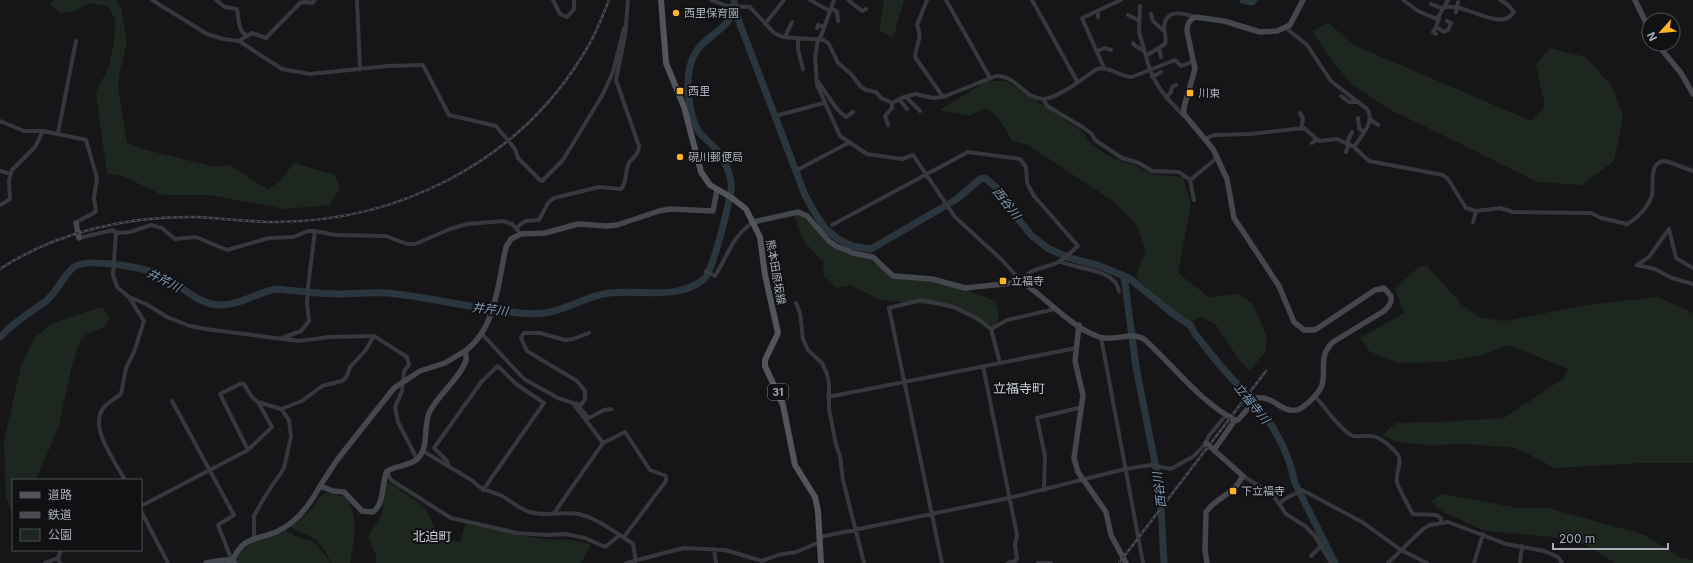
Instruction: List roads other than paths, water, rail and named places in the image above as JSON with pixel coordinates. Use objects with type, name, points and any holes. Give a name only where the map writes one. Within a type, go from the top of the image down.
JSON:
[{"type":"main road","name":"熊本田原坂線","points":[[661,0],[666,63],[684,107],[701,172],[710,185],[732,198],[746,209],[760,237],[763,247],[764,275],[778,333],[765,360],[765,366],[783,405],[795,465],[815,497],[821,540],[821,563]]},
{"type":"street","points":[[152,0],[207,34],[239,42],[275,66],[298,73],[310,74],[388,66],[423,65],[449,115],[496,126],[515,149],[518,158],[538,179],[542,181],[563,160],[592,115],[613,72],[625,24],[628,0]]},
{"type":"street","points":[[216,0],[225,7],[237,9],[238,22],[244,34],[247,36]]},
{"type":"street","points":[[239,42],[252,33],[266,38],[300,4],[305,2],[312,3],[315,0]]},
{"type":"street","points":[[357,0],[360,69]]},
{"type":"street","points":[[553,0],[560,14],[567,17],[574,9],[574,0]]},
{"type":"street","points":[[711,0],[727,6],[750,7],[774,33],[785,37],[819,39],[829,44],[838,63],[852,75],[861,87],[866,90],[876,92],[881,98],[892,103]]},
{"type":"street","points":[[743,6],[744,0]]},
{"type":"street","points":[[765,24],[784,0]]},
{"type":"street","points":[[810,0],[837,12],[838,21]]},
{"type":"street","points":[[834,0],[819,39],[814,58],[817,85],[840,136],[867,154],[902,158],[912,155],[927,174],[955,217],[1002,260],[1022,282],[1055,309],[1101,337],[1137,336],[1144,339],[1192,386],[1226,416],[1234,420]]},
{"type":"street","points":[[848,0],[862,11],[866,9]]},
{"type":"street","points":[[927,0],[917,25],[920,32],[920,41],[915,57],[943,97]]},
{"type":"street","points":[[946,0],[990,78]]},
{"type":"street","points":[[1032,0],[1077,81]]},
{"type":"street","points":[[1104,68],[1098,51],[1082,18],[1122,0]]},
{"type":"street","points":[[1145,54],[1165,44],[1164,28],[1169,17],[1175,13],[1180,12],[1195,17],[1224,20],[1260,32],[1277,31],[1286,28],[1294,18],[1303,0]]},
{"type":"street","points":[[1403,0],[1418,11],[1437,18],[1439,17]]},
{"type":"street","points":[[1436,34],[1433,32],[1448,0]]},
{"type":"street","points":[[1472,7],[1497,17],[1508,18],[1512,16],[1514,12],[1512,8],[1500,0]]},
{"type":"street","points":[[1634,0],[1641,14]]},
{"type":"street","points":[[1431,4],[1441,8],[1452,1],[1460,2],[1456,12]]},
{"type":"street","points":[[1140,6],[1138,32],[1149,70],[1166,98],[1205,140],[1217,158],[1227,179],[1234,218],[1279,286],[1298,326],[1304,330],[1315,330],[1375,290],[1384,288],[1391,296],[1391,305],[1384,311],[1332,342],[1327,347],[1323,356],[1322,385],[1315,396],[1302,408],[1288,410],[1271,399],[1256,398],[1238,420],[1234,420],[1214,450]]},
{"type":"street","points":[[1098,11],[1098,17]]},
{"type":"street","points":[[1151,14],[1153,21],[1165,33]]},
{"type":"street","points":[[1128,15],[1138,20]]},
{"type":"street","points":[[1186,119],[1184,107],[1195,69],[1187,31],[1189,22],[1195,17]]},
{"type":"street","points":[[1436,27],[1444,32],[1448,30],[1451,23],[1447,21]]},
{"type":"street","points":[[785,37],[792,22]]},
{"type":"street","points":[[516,228],[525,221],[539,220],[548,203],[554,198],[599,187],[621,189],[624,186],[628,164],[637,156],[639,146],[616,80],[626,36],[625,24]]},
{"type":"street","points":[[817,28],[818,25],[824,27]]},
{"type":"street","points":[[1286,28],[1307,45],[1330,81],[1371,114],[1371,120],[1354,147]]},
{"type":"street","points":[[798,38],[798,50],[803,69]]},
{"type":"street","points":[[58,133],[76,41]]},
{"type":"street","points":[[1133,42],[1134,46],[1145,54]]},
{"type":"street","points":[[1098,51],[1105,48],[1111,50]]},
{"type":"street","points":[[1159,48],[1161,57]]},
{"type":"street","points":[[1664,52],[1682,73],[1693,94]]},
{"type":"street","points":[[892,103],[915,94],[933,98],[943,97],[990,78],[1004,75],[1014,81],[1033,97],[1043,99],[1059,93],[1097,69],[1104,68],[1126,77],[1132,77],[1176,60],[1180,66],[1194,60]]},
{"type":"street","points":[[1152,76],[1161,72]]},
{"type":"street","points":[[816,80],[830,101],[841,113],[846,116],[853,112]]},
{"type":"street","points":[[1166,98],[1171,92],[1172,87],[1176,85]]},
{"type":"street","points":[[1341,96],[1349,102],[1358,102]]},
{"type":"street","points":[[906,97],[920,111]]},
{"type":"street","points":[[900,99],[907,109]]},
{"type":"street","points":[[1043,99],[1047,106],[1084,128],[1092,134],[1095,140],[1113,150],[1122,158],[1139,163],[1152,171],[1179,172],[1190,180],[1194,200]]},
{"type":"street","points":[[779,115],[824,103]]},
{"type":"street","points":[[888,125],[885,116],[892,108],[892,103]]},
{"type":"street","points":[[1300,113],[1303,119],[1301,128]]},
{"type":"street","points":[[1358,118],[1359,128],[1363,132]]},
{"type":"street","points":[[1371,120],[1378,125]]},
{"type":"street","points":[[0,122],[24,131],[58,133],[86,140],[97,178],[94,198],[96,211],[92,215],[81,218],[76,223],[79,238],[113,230],[116,233],[130,232],[151,225],[158,226],[175,239],[196,237],[227,250],[269,238],[293,237],[308,231],[335,234],[386,236],[407,244],[423,242],[450,229],[467,224],[503,221],[512,224],[521,234]]},
{"type":"street","points":[[1205,140],[1214,136],[1304,128],[1319,141],[1337,139],[1348,143],[1369,161],[1443,175],[1448,179],[1466,208],[1476,211],[1500,208],[1513,212],[1591,213],[1601,218],[1628,224],[1639,215],[1652,196],[1652,177],[1657,164],[1662,161],[1666,161],[1693,171]]},
{"type":"street","points":[[0,205],[10,199],[10,174],[12,170],[35,147],[43,131]]},
{"type":"street","points":[[1346,152],[1352,132]]},
{"type":"street","points":[[1312,143],[1317,139]]},
{"type":"street","points":[[799,169],[850,142]]},
{"type":"street","points":[[832,225],[968,152],[1020,159],[1026,166],[1026,183],[1034,196],[1078,246],[1059,261],[1034,270],[1023,278],[1022,282]]},
{"type":"street","points":[[1190,180],[1217,158]]},
{"type":"street","points":[[0,171],[10,174]]},
{"type":"street","points":[[234,562],[239,546],[245,542],[276,531],[296,518],[312,501],[320,486],[358,432],[394,388],[404,380],[420,371],[445,363],[473,345],[482,334],[490,316],[506,247],[511,239],[521,234],[544,233],[578,224],[607,226],[617,225],[659,211],[671,209],[712,211],[717,190]]},
{"type":"street","points":[[1473,222],[1476,211]]},
{"type":"street","points":[[706,271],[715,276],[736,237],[753,222],[798,212],[808,216],[829,241],[836,246],[853,254],[873,257],[893,276],[932,279],[965,288],[1022,282]]},
{"type":"street","points":[[1693,268],[1676,258],[1669,229],[1649,257],[1637,265],[1655,269],[1668,276],[1693,284]]},
{"type":"street","points":[[280,338],[297,333],[309,321],[308,287],[315,231]]},
{"type":"street","points":[[116,233],[113,275],[117,287],[129,297],[146,304],[167,317],[190,326],[299,341],[329,337],[374,336],[407,357],[409,365],[404,371],[402,391],[395,407],[403,434],[417,459]]},
{"type":"street","points":[[1059,261],[1109,275],[1118,285],[1119,290]]},
{"type":"street","points":[[124,479],[104,443],[99,429],[99,418],[101,410],[121,394],[126,368],[134,352],[144,321],[129,297]]},
{"type":"street","points":[[942,563],[889,308],[921,300],[954,307],[978,319],[991,329],[1000,363]]},
{"type":"street","points":[[796,303],[800,313],[803,338],[808,350],[822,363],[827,374],[829,384],[828,397],[836,444],[840,456],[843,480],[857,530],[864,563]]},
{"type":"street","points":[[991,329],[1007,320],[1055,309]]},
{"type":"street","points":[[1080,325],[1074,361],[1083,395],[1074,458],[1078,472],[1106,512],[1111,535],[1126,563]]},
{"type":"street","points":[[482,334],[524,379],[558,398],[581,405],[584,399],[585,391],[577,381],[527,351],[521,338],[524,333],[540,333],[565,340],[573,339],[589,333]]},
{"type":"street","points":[[281,409],[302,400],[322,386],[342,381],[347,376],[350,367],[365,351],[374,336]]},
{"type":"street","points":[[1101,337],[1143,563]]},
{"type":"street","points":[[828,397],[1076,348]]},
{"type":"street","points":[[320,486],[333,491],[344,492],[362,511],[373,512],[379,507],[383,479],[387,471],[417,459],[423,450],[427,420],[430,412],[439,396],[463,365],[466,359],[465,351]]},
{"type":"street","points":[[449,467],[447,461],[434,448],[482,380],[498,366],[516,384],[544,403],[483,490]]},
{"type":"street","points":[[983,366],[1017,535],[1015,544],[1017,559],[1008,563]]},
{"type":"street","points":[[142,505],[248,450],[272,427],[258,402],[252,397],[244,384],[240,384],[220,394],[248,450]]},
{"type":"street","points":[[1315,396],[1345,431],[1353,436],[1374,436],[1385,442],[1397,454],[1400,460],[1397,481],[1408,502],[1410,511],[1413,514],[1436,515],[1441,518],[1441,522]]},
{"type":"street","points":[[172,401],[234,515],[218,524],[234,562]]},
{"type":"street","points":[[254,539],[254,516],[284,468],[291,437],[289,420],[281,409],[258,402]]},
{"type":"street","points":[[573,403],[581,408],[589,418],[604,410],[610,409]]},
{"type":"street","points":[[573,403],[603,442]]},
{"type":"street","points":[[1044,490],[1045,456],[1038,418],[1082,407]]},
{"type":"street","points":[[626,563],[684,548],[725,550],[763,562],[778,555],[796,552],[821,540],[857,530],[1009,498],[1125,469],[1151,465],[1166,468],[1178,466],[1194,456],[1206,443],[1208,437],[1226,416]]},
{"type":"street","points":[[387,471],[391,480],[451,518],[517,533],[547,535],[565,534],[585,538],[605,548],[622,536],[666,481],[666,476],[650,470],[626,432],[603,442],[554,513]]},
{"type":"street","points":[[1206,443],[1243,476],[1264,489],[1280,504],[1286,514],[1305,526],[1315,536],[1331,563]]},
{"type":"street","points":[[423,450],[483,490],[506,498],[516,506],[529,512],[579,514],[595,519],[633,544],[636,561]]},
{"type":"street","points":[[1207,563],[1205,537],[1206,512],[1212,505],[1236,488],[1243,476]]},
{"type":"street","points":[[1280,504],[1298,492],[1308,493],[1318,500],[1362,522],[1401,550],[1427,563]]},
{"type":"street","points":[[142,513],[168,563]]},
{"type":"street","points":[[1388,563],[1423,529],[1441,522],[1448,522],[1506,544],[1522,546],[1558,557],[1562,563]]},
{"type":"street","points":[[1474,563],[1483,534]]},
{"type":"street","points":[[1311,556],[1321,546]]},
{"type":"street","points":[[1520,563],[1522,546]]},
{"type":"street","points":[[714,549],[716,563]]},
{"type":"street","points":[[60,563],[58,558],[61,551]]},
{"type":"street","points":[[45,563],[58,558]]},
{"type":"street","points":[[206,563],[234,562]]},
{"type":"street","points":[[1038,563],[1051,563]]},
{"type":"waterway","name":"井芹川","points":[[0,337],[27,314],[45,302],[74,267],[81,264],[92,263],[132,267],[155,273],[163,276],[196,298],[218,305],[226,305],[276,289],[332,294],[389,293],[490,309],[535,314],[562,309],[602,294],[622,292],[671,292],[694,286],[704,279],[712,264],[730,197],[731,184],[727,167],[718,152],[696,127],[690,109],[688,85],[689,72],[694,56],[701,45],[720,29],[731,17],[734,0]]},
{"type":"waterway","points":[[1243,0],[1252,2],[1254,0]]},
{"type":"waterway","name":"西谷川","points":[[735,11],[805,195],[825,228],[838,239],[852,246],[871,249],[957,199],[980,179],[985,178],[1003,193],[1018,219],[1032,236],[1049,249],[1070,258],[1100,266],[1129,278],[1172,313],[1191,326],[1195,334],[1224,370],[1262,411],[1272,426],[1282,444],[1290,464],[1295,483],[1335,563]]},
{"type":"waterway","name":"西谷川","points":[[1124,276],[1136,367],[1160,488],[1164,563]]},
{"type":"railway","points":[[0,269],[45,245],[69,236],[118,223],[169,217],[277,222],[322,219],[367,211],[409,197],[450,179],[488,156],[523,128],[554,95],[581,58],[593,37],[609,0]]},
{"type":"railway","points":[[1119,563],[1266,371]]},
{"type":"place","name":"西里保育園","points":[[676,13]]},
{"type":"place","name":"西里","points":[[680,91]]},
{"type":"place","name":"川東","points":[[1190,93]]},
{"type":"place","name":"硯川郵便局","points":[[680,157]]},
{"type":"place","name":"立福寺","points":[[1003,281]]},
{"type":"place","name":"下立福寺","points":[[1233,491]]},
{"type":"district","name":"立福寺町","points":[[1019,388]]},
{"type":"district","name":"北迫町","points":[[432,536]]},
{"type":"water label","name":"立福寺川","points":[[1252,403]]}]
